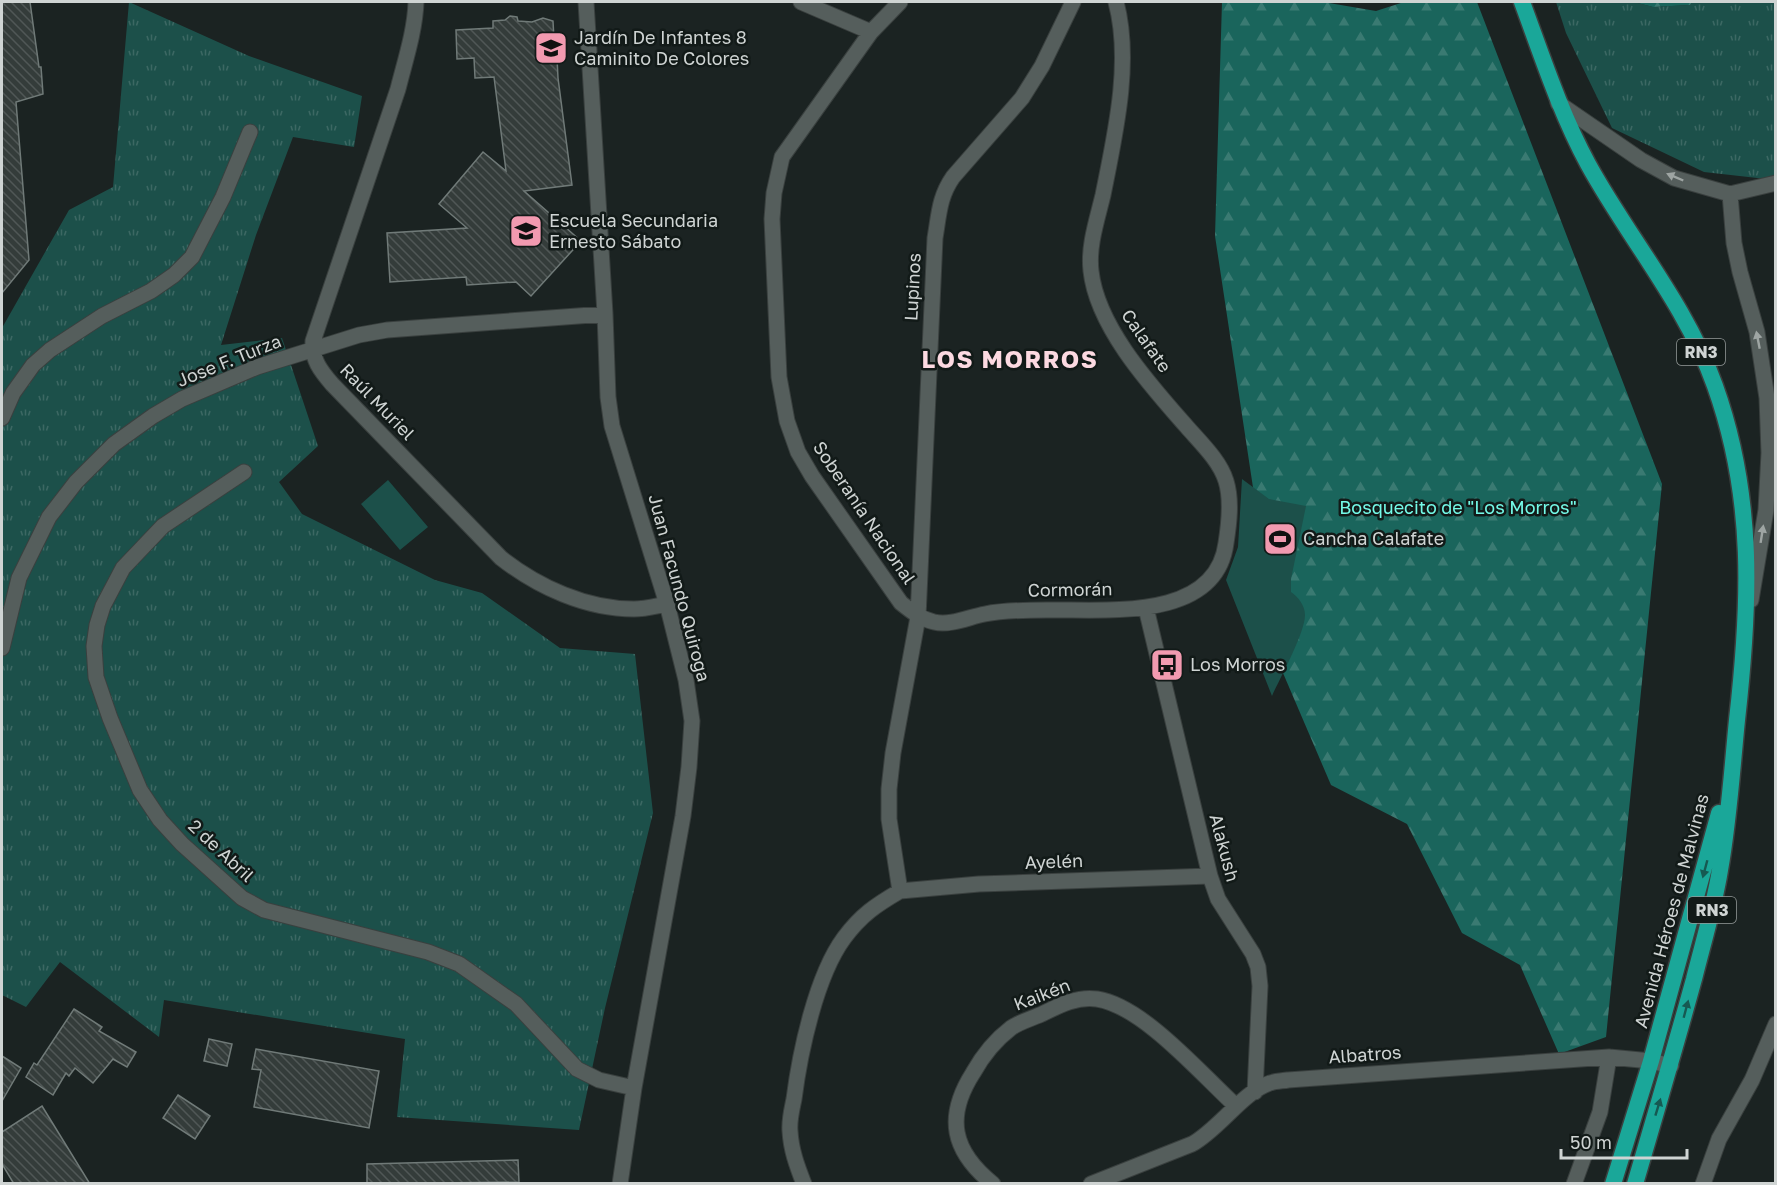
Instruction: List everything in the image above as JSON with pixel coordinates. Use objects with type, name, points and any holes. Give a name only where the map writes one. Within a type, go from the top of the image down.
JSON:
[{"type":"highway","name":"Avenida Héroes de Malvinas","points":[[1522,2],[1558,103],[1572,135],[1604,192],[1682,313],[1715,386],[1726,424],[1743,508],[1747,556],[1746,633],[1728,816],[1720,871],[1710,920],[1671,1066],[1635,1184]]},
{"type":"highway","name":"Avenida Héroes de Malvinas","points":[[1613,1184],[1651,1061],[1705,870],[1734,751]]},
{"type":"street","points":[[313,350],[313,340],[398,89],[410,41],[416,2]]},
{"type":"street","name":"Juan Facundo Quiroga","points":[[586,2],[606,314],[608,397],[612,426],[667,604],[686,680],[692,721],[683,816],[634,1088],[620,1184]]},
{"type":"street","points":[[801,2],[871,32]]},
{"type":"street","name":"Soberanía Nacional","points":[[900,2],[871,32],[782,157],[774,193],[772,219],[779,377],[787,421],[798,452],[812,476],[901,603],[918,617]]},
{"type":"street","name":"Lupinos","points":[[918,617],[935,238],[944,190],[1023,98],[1042,66],[1073,2]]},
{"type":"street","name":"Calafate","points":[[1116,2],[1123,48],[1120,88],[1112,152],[1090,254],[1091,273],[1102,311],[1111,330],[1145,377],[1212,455],[1226,481],[1230,517],[1225,551],[1216,573]]},
{"type":"street","points":[[1558,103],[1641,160],[1674,178],[1730,194],[1776,183]]},
{"type":"street","points":[[2,417],[13,393],[33,365],[50,350],[102,316],[152,291],[174,275],[192,257],[223,197],[250,132]]},
{"type":"street","points":[[1730,194],[1734,243],[1761,353],[1767,398],[1769,453],[1766,510],[1746,633]]},
{"type":"street","name":"Jose F. Turza","points":[[2,648],[19,578],[49,517],[76,482],[114,444],[153,416],[182,399],[257,367],[359,335],[387,330],[606,314]]},
{"type":"street","name":"Raúl Muriel","points":[[313,350],[317,366],[332,384],[501,558],[519,572],[564,596],[593,603],[634,609],[667,604]]},
{"type":"street","name":"2 de Abril","points":[[244,472],[163,526],[145,544],[123,568],[97,625],[94,646],[96,677],[110,718],[140,790],[160,820],[182,844],[242,898],[264,910],[428,952],[459,964],[516,1004],[577,1069],[599,1080],[634,1088]]},
{"type":"street","name":"Cormorán","points":[[918,617],[936,623],[1020,610],[1146,608],[1182,599],[1202,587],[1216,573]]},
{"type":"street","name":"Alakush","points":[[1146,608],[1210,876],[1218,899],[1258,967],[1260,986],[1255,1092]]},
{"type":"street","points":[[804,1184],[794,1158],[789,1128],[796,1080],[818,991],[828,966],[844,938],[870,908],[900,891],[889,819],[889,789],[892,753],[918,617]]},
{"type":"street","name":"Ayelén","points":[[900,891],[979,884],[1210,876]]},
{"type":"street","name":"Kaikén","points":[[993,1184],[974,1168],[962,1147],[956,1130],[955,1115],[964,1087],[987,1050],[1013,1027],[1070,1001],[1095,998],[1117,1005],[1141,1018],[1236,1107]]},
{"type":"street","points":[[1703,1184],[1719,1139],[1752,1080],[1776,1024]]},
{"type":"street","points":[[1574,1184],[1600,1112],[1609,1058]]},
{"type":"street","name":"Albatros","points":[[1091,1184],[1192,1144],[1221,1124],[1236,1107],[1268,1083],[1609,1058],[1651,1061],[1671,1066]]},
{"type":"green space","points":[[129,2],[249,56],[362,96],[354,147],[293,137],[256,235],[221,345],[282,338],[318,446],[279,482],[302,514],[435,580],[482,593],[560,648],[635,654],[653,813],[605,1008],[579,1130],[397,1117],[405,1039],[164,1000],[159,1037],[60,962],[26,1007],[2,995],[2,328],[69,210],[113,187]]},
{"type":"green space","name":"Bosquecito de \"Los Morros\"","points":[[1222,2],[1323,2],[1376,11],[1404,2],[1477,2],[1662,484],[1606,1037],[1559,1054],[1520,965],[1462,933],[1407,824],[1331,785],[1280,666],[1215,236]]},
{"type":"green space","points":[[1556,2],[1634,2],[1653,7],[1690,5],[1692,2],[1775,2],[1775,180],[1704,172],[1612,128],[1566,33]]},
{"type":"green space","points":[[1634,2],[1692,2],[1690,5],[1653,7]]},
{"type":"green space","points":[[1242,479],[1269,499],[1306,506],[1291,579],[1291,592],[1304,608],[1304,623],[1297,644],[1272,696],[1226,580],[1238,547]]},
{"type":"green space","points":[[388,480],[428,527],[400,550],[361,504]]},
{"type":"building","points":[[2,2],[30,2],[43,94],[16,102],[29,260],[2,293]]},
{"type":"building","points":[[510,16],[517,17],[518,21],[532,22],[543,18],[553,21],[554,40],[562,40],[563,58],[557,58],[558,78],[572,185],[524,191],[581,241],[531,296],[516,282],[467,285],[466,277],[390,282],[387,233],[467,228],[439,204],[483,152],[506,171],[494,77],[475,78],[474,58],[457,59],[456,30],[493,28],[493,21],[505,20]]},
{"type":"building","points":[[74,1009],[102,1027],[99,1031],[136,1052],[127,1067],[113,1059],[93,1083],[75,1068],[69,1076],[66,1073],[53,1095],[26,1077],[34,1063],[37,1065]]},
{"type":"building","points":[[209,1039],[232,1044],[227,1066],[204,1061]]},
{"type":"building","points":[[256,1049],[379,1071],[369,1128],[254,1107],[261,1070],[252,1069]]},
{"type":"building","points":[[2,1056],[21,1068],[2,1101]]},
{"type":"building","points":[[178,1095],[210,1116],[195,1139],[163,1118]]},
{"type":"building","points":[[42,1106],[90,1184],[14,1184],[2,1164],[2,1132]]},
{"type":"building","points":[[518,1160],[519,1182],[367,1184],[367,1164]]},
{"type":"place","name":"Jardín De Infantes 8 Caminito De Colores","points":[[551,48]]},
{"type":"place","name":"Escuela Secundaria Ernesto Sábato","points":[[526,231]]},
{"type":"place","name":"Cancha Calafate","points":[[1280,539]]},
{"type":"place","name":"Los Morros","points":[[1167,665]]},
{"type":"district","name":"LOS MORROS","points":[[1010,360]]}]
